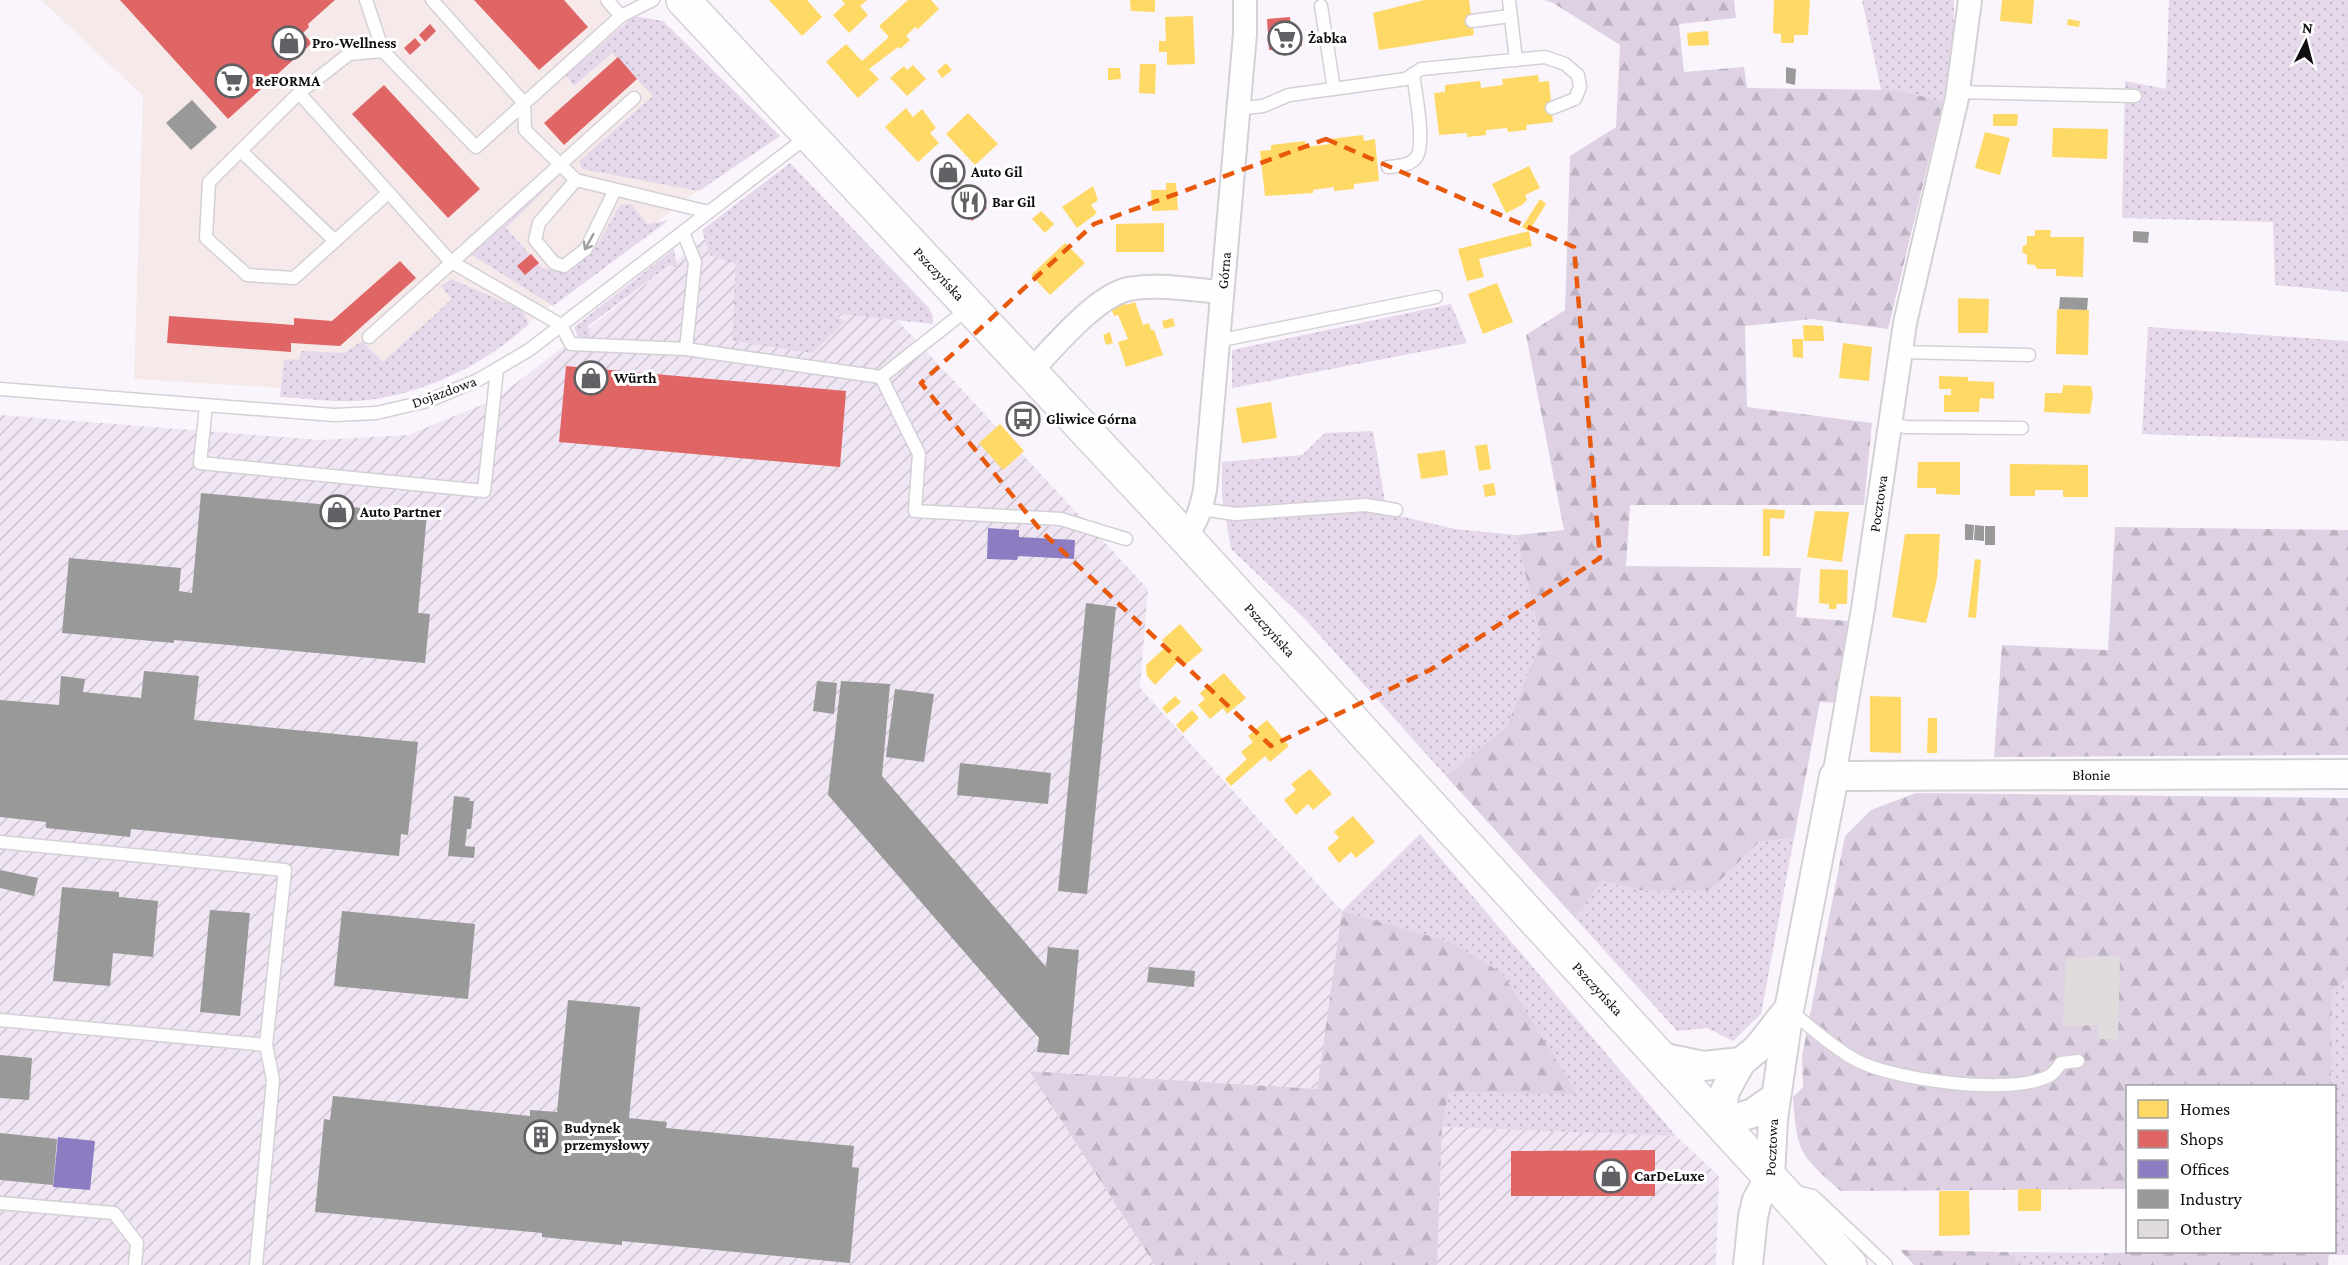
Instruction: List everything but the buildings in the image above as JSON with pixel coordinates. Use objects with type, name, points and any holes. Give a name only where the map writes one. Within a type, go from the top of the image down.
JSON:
[{"type":"main road","name":"Pszczyńska","points":[[683,0],[1185,537],[1850,1265]]},
{"type":"street","name":"Górna","points":[[1185,537],[1195,525],[1201,509],[1238,109],[1245,0]]},
{"type":"street","name":"Pocztowa","points":[[1748,1265],[1757,1200],[1775,1183],[1776,1097],[1789,1010],[1863,609],[1915,269],[1958,92],[1970,0]]},
{"type":"street","points":[[1030,372],[1098,304],[1113,295],[1144,287],[1221,291]]},
{"type":"street","name":"Błonie","points":[[1834,776],[2348,774]]},
{"type":"street","name":"Pocztowa","points":[[1776,1097],[1753,1113],[1719,1124],[1725,1091],[1741,1062],[1758,1048],[1789,1010]]},
{"type":"street","points":[[1660,1058],[1703,1066],[1741,1062]]},
{"type":"lane","points":[[366,0],[383,51],[476,147],[621,15],[653,0]]},
{"type":"lane","points":[[432,0],[524,103],[525,130],[576,180],[709,212]]},
{"type":"lane","points":[[607,0],[621,15]]},
{"type":"lane","points":[[1509,0],[1516,60]]},
{"type":"lane","points":[[1321,6],[1334,89]]},
{"type":"lane","points":[[1472,21],[1510,15]]},
{"type":"lane","points":[[383,51],[349,54],[298,93],[209,183],[206,238],[247,275],[294,278],[388,193]]},
{"type":"lane","points":[[1238,109],[1263,106],[1289,95],[1406,79],[1421,69],[1545,57],[1566,64],[1578,75],[1580,87],[1575,99],[1552,108]]},
{"type":"lane","points":[[1388,167],[1408,164],[1417,158],[1421,145],[1413,74]]},
{"type":"lane","points":[[1958,92],[2135,96]]},
{"type":"lane","points":[[298,93],[450,261],[561,325],[571,344],[686,350],[882,377],[970,307]]},
{"type":"lane","points":[[369,337],[450,261],[634,98]]},
{"type":"lane","name":"Dojazdowa","points":[[0,389],[334,415],[376,413],[428,401],[478,380],[529,350],[809,135]]},
{"type":"lane","points":[[241,151],[335,241]]},
{"type":"lane","points":[[576,180],[539,223],[535,240],[554,263],[564,266],[586,249],[615,190]]},
{"type":"lane","points":[[683,232],[695,262],[686,350]]},
{"type":"lane","points":[[1217,341],[1436,297]]},
{"type":"lane","points":[[1901,352],[2028,356]]},
{"type":"lane","points":[[206,406],[200,463],[484,491],[497,369]]},
{"type":"lane","points":[[882,377],[919,454],[915,511],[1061,519],[1126,539]]},
{"type":"lane","points":[[1890,424],[1906,427],[2022,428]]},
{"type":"lane","points":[[1201,509],[1235,514],[1366,505],[1396,510]]},
{"type":"lane","points":[[0,842],[285,870],[266,1045],[273,1080],[256,1265]]},
{"type":"lane","points":[[1789,1010],[1854,1059],[1875,1070],[1957,1084],[2027,1084],[2051,1076],[2061,1063],[2078,1061]]},
{"type":"lane","points":[[0,1020],[266,1045]]},
{"type":"lane","points":[[1775,1183],[1812,1196],[1886,1265]]},
{"type":"lane","points":[[0,1203],[114,1213],[137,1243],[135,1265]]},
{"type":"highlighted area","points":[[1326,139],[1574,247],[1600,558],[1430,670],[1271,746],[1042,532],[921,383],[1094,224]]},
{"type":"shaded area","points":[[41,0],[598,0],[743,155],[513,335],[349,392],[134,379],[143,96]]},
{"type":"shaded area","points":[[1862,0],[1954,0],[1953,56],[1943,102],[1899,90],[1881,90]]},
{"type":"shaded area","points":[[2169,0],[2348,0],[2348,292],[2275,285],[2273,222],[2122,218],[2125,81],[2166,89]]},
{"type":"shaded area","points":[[634,16],[663,21],[780,136],[699,191],[582,169],[579,161],[653,96],[612,53],[574,86],[566,75]]},
{"type":"shaded area","points":[[790,163],[929,308],[933,316],[932,324],[834,313],[845,322],[812,353],[732,341],[736,264],[710,255],[702,230]]},
{"type":"shaded area","points":[[556,179],[506,228],[542,268],[568,273],[593,252],[620,205],[631,204],[647,224],[669,220],[553,306],[469,253]]},
{"type":"shaded area","points":[[773,187],[1148,589],[1140,688],[1342,911],[1317,1089],[1029,1071],[1155,1265],[0,1265],[0,415],[320,440],[408,435],[494,400]]},
{"type":"shaded area","points":[[674,249],[677,267],[670,265],[588,326],[591,340],[581,345],[574,327]]},
{"type":"shaded area","points":[[451,279],[522,310],[529,324],[475,364],[434,383],[412,390],[357,401],[280,397],[284,360],[299,359],[301,351],[344,353],[362,341],[383,362],[452,299],[441,286]]},
{"type":"shaded area","points":[[1451,304],[1467,343],[1232,388],[1232,350]]},
{"type":"shaded area","points":[[2148,327],[2348,341],[2348,441],[2142,434]]},
{"type":"shaded area","points":[[1373,431],[1387,513],[1455,529],[1516,535],[1541,640],[1507,726],[1446,776],[1305,619],[1231,549],[1222,496],[1222,462],[1302,455],[1325,433]]},
{"type":"shaded area","points":[[1420,834],[1676,1136],[1442,1127],[1449,1092],[1577,1093],[1448,941],[1342,911]]},
{"type":"shaded area","points":[[1794,838],[1761,1014],[1733,1041],[1707,1028],[1677,1031],[1575,918],[1602,881],[1644,891],[1710,890],[1759,842]]},
{"type":"shaded area","points":[[2348,977],[2348,1255],[2329,1255],[2329,1253],[2336,1253],[2336,1085],[2331,1085],[2332,992]]},
{"type":"shaded area","points":[[1442,1127],[1676,1136],[1719,1176],[1716,1265],[1437,1265]]},
{"type":"shaded area","points":[[2008,1252],[2104,1253],[2104,1265],[2021,1265]]},
{"type":"green space","points":[[1544,0],[1734,0],[1736,18],[1679,24],[1684,72],[1744,67],[1747,88],[1899,90],[1943,102],[1888,329],[1812,319],[1745,326],[1747,407],[1872,423],[1864,505],[1630,505],[1626,566],[1801,568],[1796,617],[1848,621],[1837,703],[1820,702],[1794,838],[1759,842],[1710,890],[1644,891],[1602,881],[1575,918],[1446,776],[1507,726],[1541,640],[1516,535],[1564,530],[1526,335],[1565,310],[1570,156],[1616,127],[1620,45],[1553,3]]},
{"type":"green space","points":[[2115,527],[2348,530],[2348,755],[1994,757],[2002,645],[2108,650]]},
{"type":"green space","points":[[1916,793],[2348,798],[2348,977],[2332,992],[2331,1085],[2126,1085],[2126,1189],[1841,1191],[1816,1169],[1803,1151],[1796,1130],[1793,1097],[1803,1087],[1802,1056],[1845,836],[1871,810]]},
{"type":"green space","points":[[1342,911],[1448,941],[1502,973],[1577,1094],[1449,1092],[1442,1127],[1437,1265],[1155,1265],[1029,1071],[1317,1089]]},
{"type":"green space","points":[[1900,1250],[2008,1252],[2021,1265],[1914,1265]]},
{"type":"green space","points":[[2104,1253],[2329,1253],[2328,1265],[2104,1265]]},
{"type":"place","name":"Żabka","points":[[1285,38]]},
{"type":"place","name":"Pro-Wellness","points":[[289,43]]},
{"type":"place","name":"ReFORMA","points":[[232,81]]},
{"type":"place","name":"Auto Gil","points":[[948,172]]},
{"type":"place","name":"Bar Gil","points":[[969,202]]},
{"type":"place","name":"Würth","points":[[591,378]]},
{"type":"place","name":"Gliwice Górna","points":[[1023,419]]},
{"type":"place","name":"Auto Partner","points":[[337,512]]},
{"type":"place","name":"Budynek przemysłowy","points":[[541,1137]]},
{"type":"place","name":"CarDeLuxe","points":[[1611,1176]]}]
